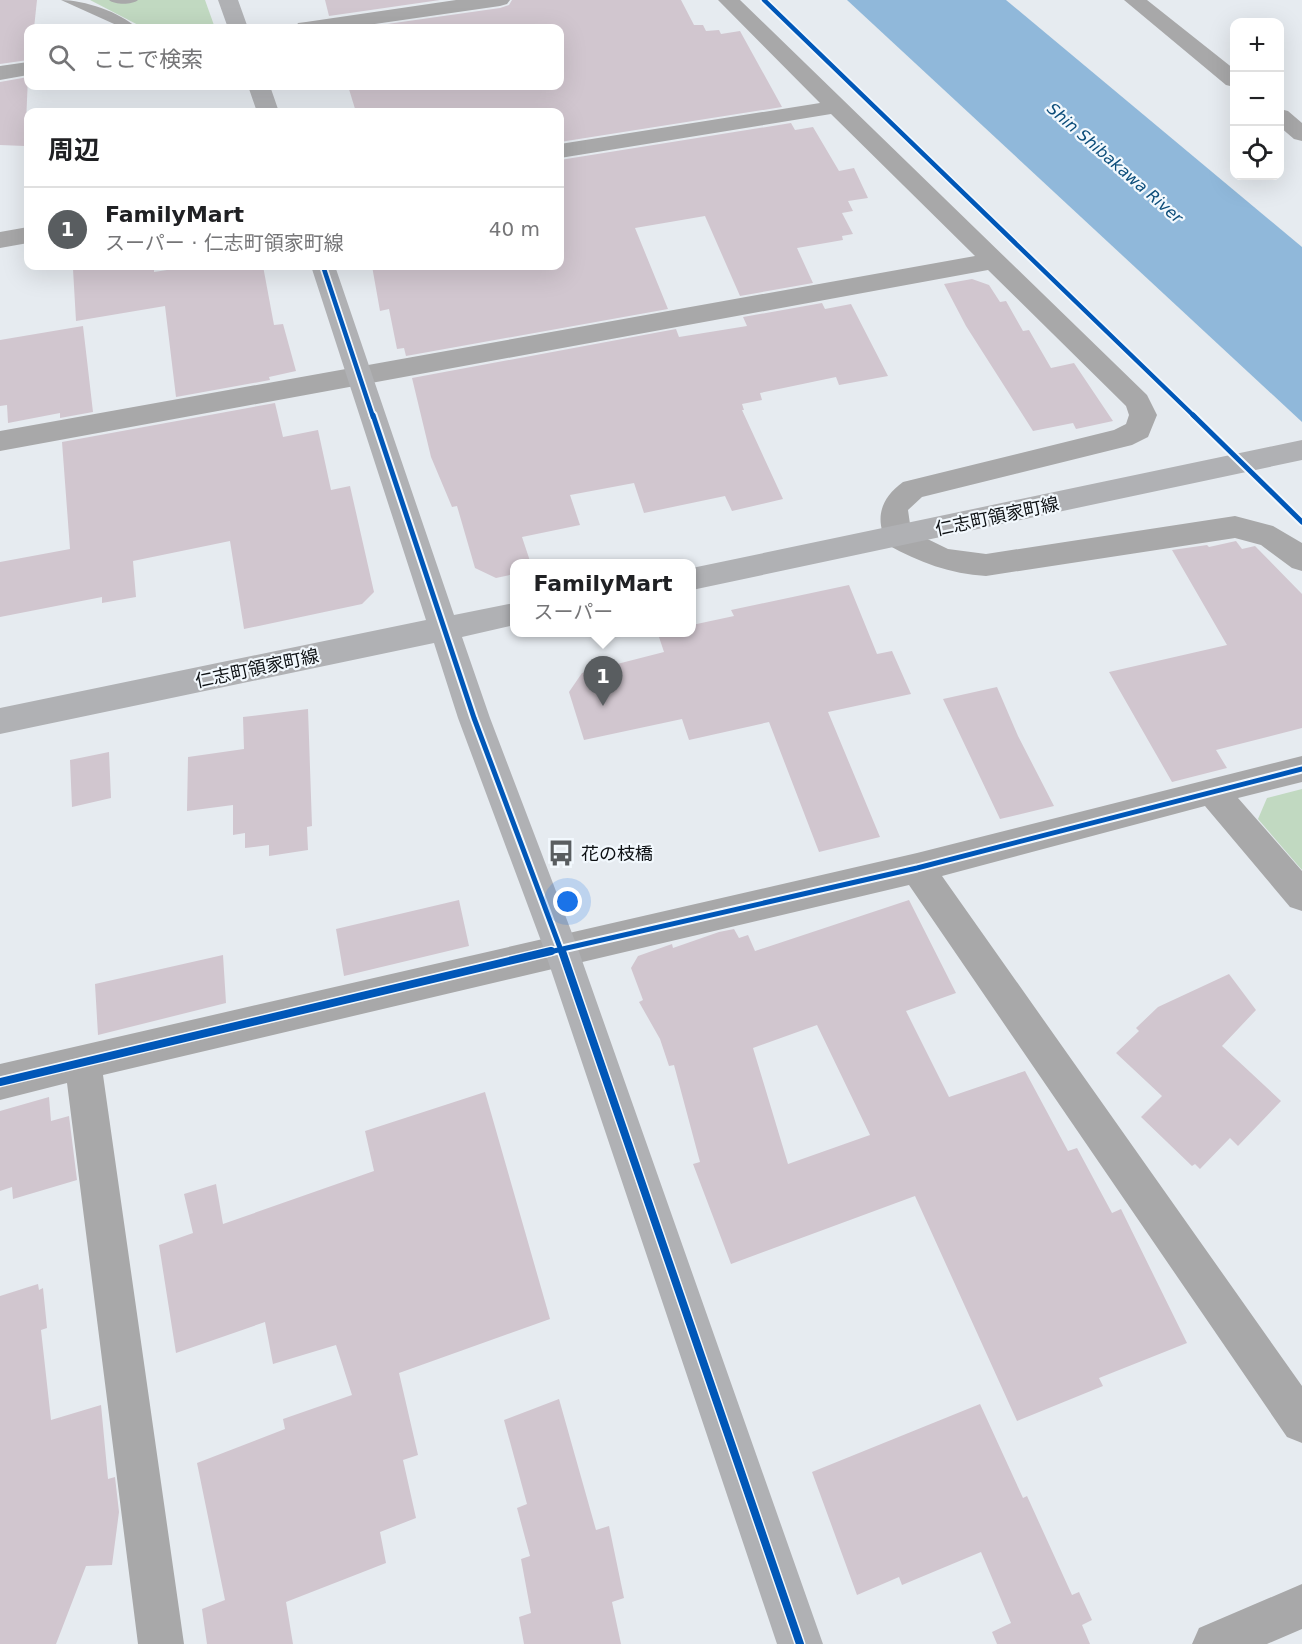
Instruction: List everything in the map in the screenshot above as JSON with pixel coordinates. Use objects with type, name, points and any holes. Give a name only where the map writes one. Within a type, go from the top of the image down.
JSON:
[{"type":"street","points":[[228,0],[237,24]]},
{"type":"street","points":[[334,24],[500,0]]},
{"type":"street","points":[[728,0],[835,108],[1138,402],[1143,415],[1138,430],[1122,438],[913,489],[898,499],[892,515],[898,537],[934,558],[960,565],[986,565],[1235,527],[1258,530],[1286,544],[1302,560]]},
{"type":"street","points":[[1134,0],[1230,77]]},
{"type":"street","points":[[0,73],[24,70]]},
{"type":"street","points":[[260,90],[267,108]]},
{"type":"street","points":[[564,150],[835,108]]},
{"type":"street","points":[[1284,119],[1302,134]]},
{"type":"street","points":[[0,240],[24,236]]},
{"type":"street","points":[[0,441],[992,261]]},
{"type":"street","points":[[324,270],[362,375],[444,628],[561,949],[800,1644]]},
{"type":"street","name":"仁志町領家町線","points":[[696,578],[1302,450]]},
{"type":"street","name":"仁志町領家町線","points":[[0,721],[510,615]]},
{"type":"street","points":[[0,1082],[561,949],[917,868],[1212,790],[1302,769]]},
{"type":"street","points":[[1212,790],[1302,896]]},
{"type":"street","points":[[917,868],[1302,1422]]},
{"type":"street","points":[[83,1062],[161,1644]]},
{"type":"street","points":[[1215,1644],[1302,1606]]},
{"type":"lane","points":[[67,0],[89,7],[123,24]]},
{"type":"lane","points":[[115,0],[132,0]]},
{"type":"green space","points":[[90,0],[205,0],[214,24],[136,24]]},
{"type":"green space","points":[[1302,789],[1302,870],[1258,819],[1267,798]]},
{"type":"water","name":"Shin Shibakawa River","points":[[847,0],[1006,0],[1302,247],[1302,422]]},
{"type":"building","points":[[0,0],[37,0],[34,24],[24,24],[24,61],[0,64]]},
{"type":"building","points":[[325,0],[440,0],[329,16]]},
{"type":"building","points":[[512,0],[681,0],[694,25],[703,25],[706,31],[719,30],[721,34],[740,31],[782,107],[564,141],[564,108],[355,108],[349,90],[564,90],[564,24],[387,24],[509,5]]},
{"type":"building","points":[[24,78],[24,90],[27,90],[27,108],[24,108],[24,146],[0,145],[0,82]]},
{"type":"building","points":[[791,123],[795,130],[813,127],[839,171],[854,168],[868,198],[848,201],[853,211],[842,213],[853,234],[842,236],[843,240],[797,248],[813,283],[740,296],[705,216],[635,228],[668,309],[406,356],[404,348],[397,349],[389,309],[380,311],[373,270],[564,270],[564,159]]},
{"type":"building","points":[[73,270],[154,270],[154,272],[264,270],[274,325],[283,324],[296,371],[269,377],[270,380],[176,397],[165,306],[76,321]]},
{"type":"building","points":[[972,279],[989,285],[1000,302],[1006,301],[1023,331],[1029,330],[1051,368],[1074,363],[1113,421],[1076,429],[1073,423],[1033,431],[966,326],[944,284]]},
{"type":"building","points":[[822,303],[825,309],[851,304],[888,376],[839,385],[836,377],[760,393],[762,400],[742,404],[744,410],[742,410],[783,499],[732,511],[725,496],[644,513],[634,483],[570,495],[580,525],[522,537],[529,559],[510,559],[510,575],[496,578],[475,568],[457,506],[452,507],[431,457],[412,378],[676,329],[679,337],[747,326],[743,317]]},
{"type":"building","points":[[83,326],[93,412],[60,418],[60,413],[8,423],[7,405],[0,406],[0,340]]},
{"type":"building","points":[[275,403],[283,437],[318,430],[331,490],[350,486],[374,592],[362,604],[244,629],[230,541],[133,561],[136,597],[102,603],[102,597],[0,617],[0,562],[70,549],[62,442]]},
{"type":"building","points":[[1236,541],[1242,549],[1255,546],[1302,594],[1302,728],[1216,750],[1227,768],[1172,782],[1109,672],[1227,645],[1172,550],[1207,545],[1209,547]]},
{"type":"building","points":[[849,585],[877,654],[892,651],[911,694],[828,712],[880,837],[819,852],[769,722],[689,740],[682,719],[584,740],[569,692],[582,673],[664,652],[659,637],[696,637],[696,624],[734,616],[731,610]]},
{"type":"building","points":[[997,687],[1018,736],[1054,806],[1000,819],[943,699]]},
{"type":"building","points":[[308,709],[312,826],[307,827],[308,850],[269,856],[269,845],[245,848],[245,833],[233,835],[233,805],[187,811],[188,757],[244,749],[243,717]]},
{"type":"building","points":[[109,752],[111,798],[72,807],[70,760]]},
{"type":"building","points":[[459,900],[469,946],[344,976],[336,929]]},
{"type":"building","points":[[909,900],[956,993],[906,1011],[949,1097],[1025,1071],[1068,1151],[1077,1148],[1112,1213],[1121,1209],[1187,1343],[1099,1378],[1103,1386],[1017,1421],[915,1196],[731,1264],[693,1164],[700,1162],[674,1065],[669,1066],[660,1039],[639,1002],[643,1000],[631,968],[638,956],[672,944],[673,948],[734,929],[739,938],[748,935],[755,951]],"holes":[[[817,1025],[870,1135],[788,1164],[753,1048]]]},
{"type":"building","points":[[223,955],[226,1003],[98,1035],[95,984]]},
{"type":"building","points":[[1229,974],[1256,1010],[1222,1046],[1281,1101],[1238,1146],[1230,1138],[1200,1169],[1195,1164],[1192,1166],[1141,1117],[1162,1096],[1116,1053],[1139,1031],[1136,1028],[1158,1007]]},
{"type":"building","points":[[485,1092],[550,1319],[399,1373],[418,1455],[403,1460],[416,1518],[380,1532],[386,1563],[286,1602],[293,1644],[207,1644],[202,1609],[225,1600],[197,1463],[285,1429],[283,1419],[352,1395],[336,1345],[273,1364],[265,1322],[176,1353],[159,1245],[193,1233],[184,1194],[216,1184],[223,1224],[374,1171],[365,1131]]},
{"type":"building","points":[[49,1097],[51,1121],[69,1116],[77,1180],[13,1199],[12,1187],[0,1191],[0,1111]]},
{"type":"building","points":[[38,1284],[39,1290],[43,1288],[47,1328],[41,1330],[51,1420],[101,1405],[108,1479],[115,1477],[119,1512],[112,1565],[86,1566],[56,1644],[0,1644],[0,1296]]},
{"type":"building","points":[[559,1399],[596,1530],[609,1526],[624,1598],[612,1602],[621,1644],[524,1644],[519,1617],[531,1613],[521,1559],[530,1556],[517,1508],[527,1504],[504,1420]]},
{"type":"building","points":[[980,1404],[1023,1498],[1027,1496],[1072,1595],[1079,1592],[1092,1620],[1082,1625],[1090,1644],[997,1644],[992,1632],[1011,1623],[981,1552],[902,1585],[899,1577],[857,1595],[812,1472]]},
{"type":"cycle path","points":[[764,0],[1088,311],[1302,522]]},
{"type":"cycle path","points":[[324,270],[474,718],[561,949],[800,1644]]},
{"type":"cycle path","points":[[0,1082],[561,949],[917,868],[1212,790],[1302,769]]},
{"type":"place","name":"FamilyMart","points":[[603,706]]},
{"type":"place","name":"花の枝橋","points":[[561,853]]}]
